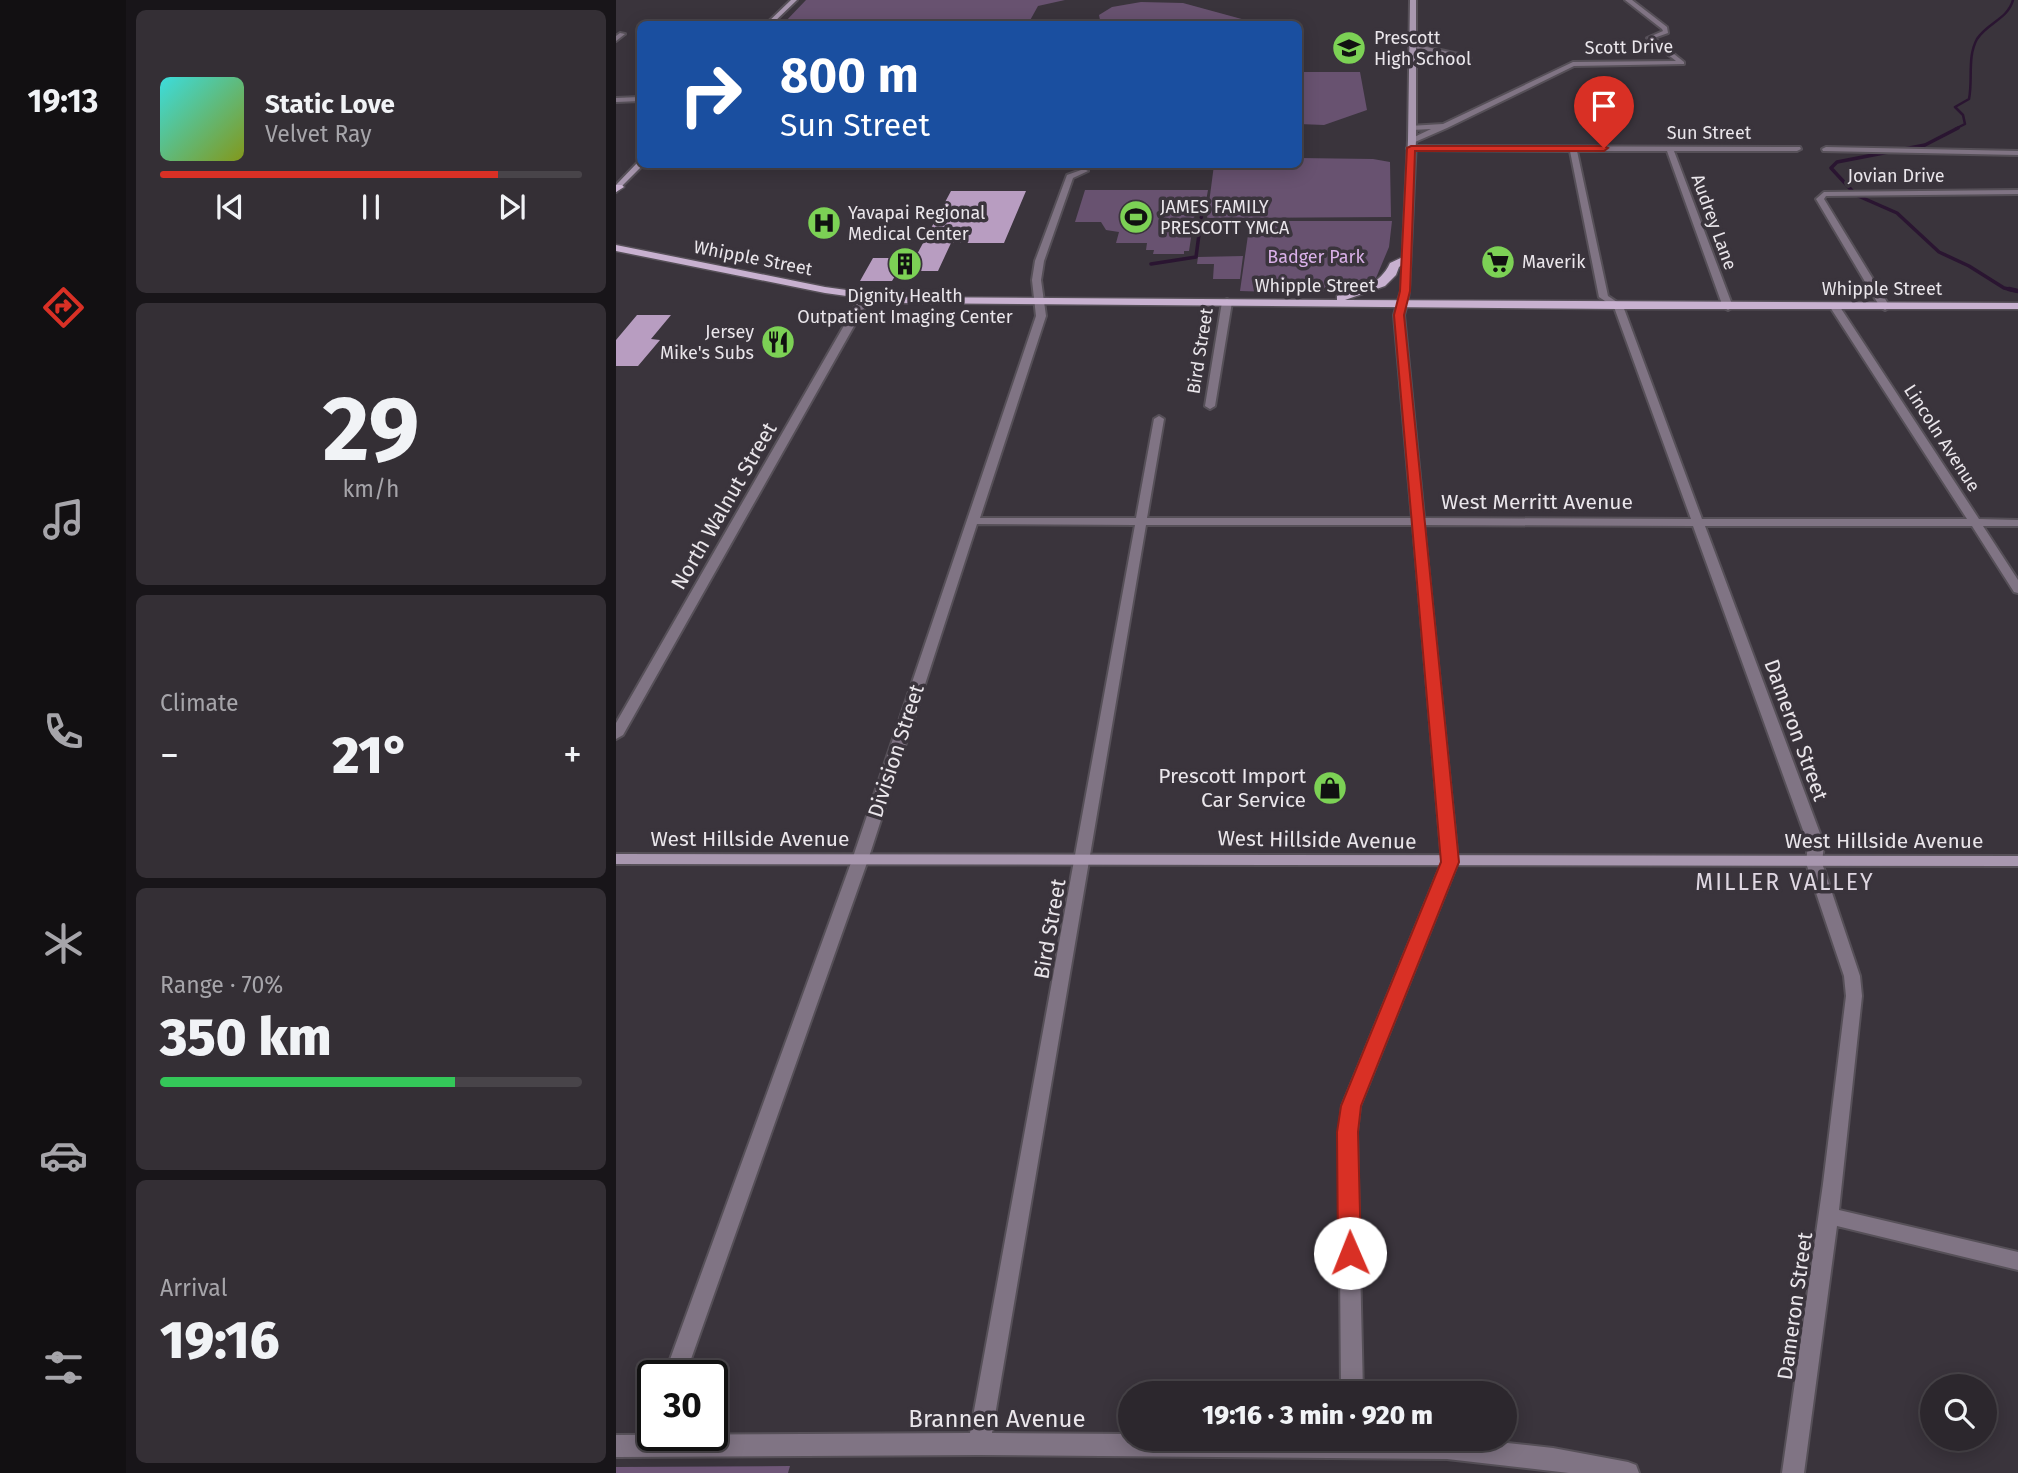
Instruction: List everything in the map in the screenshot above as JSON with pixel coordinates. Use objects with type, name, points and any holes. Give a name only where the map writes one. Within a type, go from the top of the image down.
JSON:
[{"type":"main road","name":"Whipple Street","points":[[616,248],[866,296],[942,302],[1327,302],[1618,306],[1726,301],[1835,307],[2016,308]]},
{"type":"main road","points":[[616,257],[643,253]]},
{"type":"main road","points":[[1327,302],[1388,281],[1393,274],[1394,265],[1405,259]]},
{"type":"street","points":[[772,21],[794,0]]},
{"type":"street","points":[[1352,1381],[1348,1132],[1351,1106],[1450,862],[1399,315],[1402,304],[1412,128],[1413,0]]},
{"type":"street","name":"Scott Drive","points":[[1411,144],[1573,64],[1682,64],[1650,38],[1666,33],[1665,28],[1628,0]]},
{"type":"street","points":[[616,39],[622,34]]},
{"type":"street","points":[[1413,46],[1468,58]]},
{"type":"street","points":[[616,100],[637,99]]},
{"type":"street","name":"Scott Drive","points":[[1412,128],[1444,126]]},
{"type":"street","name":"Sun Street","points":[[1411,144],[1797,149]]},
{"type":"street","name":"Dameron Street","points":[[1573,148],[1604,297],[1618,306],[1816,844],[1814,863],[1853,976],[1854,996],[1829,1216],[1793,1473]]},
{"type":"street","name":"Audrey Lane","points":[[1670,149],[1726,301]]},
{"type":"street","points":[[1826,149],[2018,153]]},
{"type":"street","points":[[617,189],[637,168]]},
{"type":"street","name":"Division Street","points":[[680,1360],[860,860],[1041,316],[1040,302],[1035,292],[1042,252],[1070,177],[1084,171]]},
{"type":"street","name":"Jovian Drive","points":[[1885,307],[1820,199],[1824,194],[2018,192]]},
{"type":"street","name":"North Walnut Street","points":[[616,735],[866,296]]},
{"type":"street","name":"Bird Street","points":[[1210,406],[1227,302]]},
{"type":"street","name":"Lincoln Avenue","points":[[1835,307],[2018,589]]},
{"type":"street","name":"Bird Street","points":[[979,1444],[1159,419]]},
{"type":"street","name":"West Merritt Avenue","points":[[971,521],[2018,523]]},
{"type":"street","name":"West Hillside Avenue","points":[[616,859],[1814,863],[2018,861]]},
{"type":"street","points":[[1829,1216],[2018,1261]]},
{"type":"street","name":"Brannen Avenue","points":[[728,1441],[1118,1444]]},
{"type":"street","name":"Brannen Avenue","points":[[616,1446],[637,1442]]},
{"type":"street","name":"Brannen Avenue","points":[[1476,1451],[1553,1459],[1628,1473]]},
{"type":"green space","points":[[806,0],[1065,0],[1038,6],[1030,21],[786,21]]},
{"type":"green space","points":[[1141,2],[1183,3],[1249,21],[1100,20],[1099,15],[1112,7]]},
{"type":"green space","points":[[1302,72],[1360,72],[1367,110],[1324,125],[1302,124]]},
{"type":"green space","points":[[1302,158],[1373,159],[1390,162],[1391,217],[1207,218],[1214,168],[1302,168]]},
{"type":"green space","name":"JAMES FAMILY PRESCOTT YMCA","points":[[1085,190],[1208,190],[1204,212],[1195,212],[1189,251],[1184,251],[1184,254],[1153,254],[1154,250],[1146,250],[1147,243],[1116,243],[1119,232],[1106,230],[1101,222],[1075,222]]},
{"type":"green space","name":"Badger Park","points":[[1250,221],[1392,221],[1389,247],[1376,278],[1359,285],[1326,292],[1292,293],[1240,291]]},
{"type":"green space","points":[[1243,256],[1240,279],[1213,279],[1214,264],[1197,264],[1198,257]]},
{"type":"shaded area","points":[[790,1466],[788,1473],[616,1473],[616,1467]]},
{"type":"building","points":[[951,191],[1026,191],[1004,243],[951,243],[938,271],[908,271]]},
{"type":"building","name":"Dignity Health Outpatient Imaging Center","points":[[873,258],[914,258],[904,276],[895,276],[892,281],[860,281]]},
{"type":"building","points":[[637,315],[671,315],[651,339],[660,340],[638,366],[616,366],[616,340]]},
{"type":"waterway","points":[[1955,129],[1965,124],[1963,115],[1955,107],[1969,99],[1972,53],[1977,39],[2007,12],[2013,0]]},
{"type":"waterway","points":[[1958,128],[1925,145],[1837,162],[1831,168],[1856,195],[1897,213],[1939,252],[1969,266],[2004,288],[2017,291]]},
{"type":"waterway","points":[[1151,264],[1196,257],[1202,212]]},
{"type":"waterway","points":[[2009,289],[2018,291]]},
{"type":"place","name":"Prescott High School","points":[[1349,48]]},
{"type":"place","name":"JAMES FAMILY PRESCOTT YMCA","points":[[1136,217]]},
{"type":"place","name":"Yavapai Regional Medical Center","points":[[824,223]]},
{"type":"place","name":"Maverik","points":[[1498,262]]},
{"type":"place","name":"Dignity Health Outpatient Imaging Center","points":[[905,264]]},
{"type":"place","name":"Jersey Mike's Subs","points":[[778,342]]},
{"type":"place","name":"Prescott Import Car Service","points":[[1330,788]]},
{"type":"district","name":"MILLER VALLEY","points":[[1785,882]]},
{"type":"route","points":[[1350,1253],[1348,1132],[1351,1106],[1450,862],[1399,315],[1405,291],[1411,148],[1604,148]]}]
